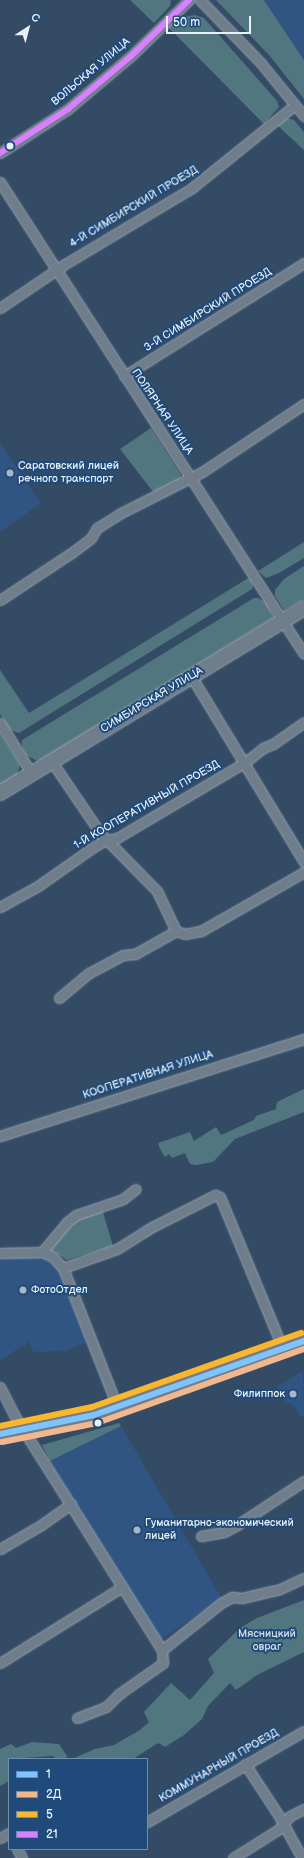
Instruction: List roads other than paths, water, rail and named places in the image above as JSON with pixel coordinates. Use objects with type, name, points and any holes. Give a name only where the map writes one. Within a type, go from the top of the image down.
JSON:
[{"type":"main road","name":"СИМБИРСКАЯ УЛИЦА","points":[[0,793],[304,608]]},
{"type":"main road","points":[[0,1434],[23,1428],[94,1415],[118,1408],[304,1341]]},
{"type":"street","name":"ВОЛЬСКАЯ УЛИЦА","points":[[0,153],[68,109],[131,56],[189,0]]},
{"type":"street","points":[[200,0],[260,62],[304,116]]},
{"type":"street","name":"4-Й СИМБИРСКИЙ ПРОЕЗД","points":[[0,308],[55,271],[192,188],[295,105]]},
{"type":"street","name":"ПОЛЯРНАЯ УЛИЦА","points":[[0,182],[55,271],[304,654]]},
{"type":"street","name":"3-Й СИМБИРСКИЙ ПРОЕЗД","points":[[124,376],[304,263]]},
{"type":"street","points":[[0,600],[74,551],[108,521],[145,498],[155,497],[190,477],[304,404]]},
{"type":"street","points":[[191,676],[304,862]]},
{"type":"street","points":[[0,722],[32,774]]},
{"type":"street","name":"1-Й КООПЕРАТИВНЫЙ ПРОЕЗД","points":[[0,908],[38,886],[106,840],[117,838],[244,762],[262,748],[273,744],[304,722]]},
{"type":"street","points":[[52,762],[106,840],[157,891],[176,931],[185,934],[201,931],[304,872]]},
{"type":"street","points":[[59,998],[89,973],[123,955],[135,954],[176,931]]},
{"type":"street","name":"КООПЕРАТИВНАЯ УЛИЦА","points":[[0,1136],[304,1039]]},
{"type":"street","points":[[42,1252],[67,1222],[76,1215],[123,1199],[136,1189]]},
{"type":"street","points":[[63,1268],[117,1249],[197,1203],[215,1196],[220,1197],[283,1349]]},
{"type":"street","points":[[0,1253],[42,1252],[53,1257],[63,1268],[118,1408]]},
{"type":"street","points":[[0,1387],[23,1428],[162,1650],[163,1662],[119,1694],[106,1707],[76,1718]]},
{"type":"street","points":[[201,1536],[224,1532],[304,1481]]},
{"type":"street","points":[[0,1549],[41,1525],[71,1504]]},
{"type":"street","points":[[162,1650],[180,1634],[232,1597],[261,1595],[304,1578]]},
{"type":"street","points":[[0,1663],[122,1587]]},
{"type":"street","name":"КОММУНАРНЫЙ ПРОЕЗД","points":[[148,1821],[304,1731]]},
{"type":"street","points":[[245,1764],[283,1822],[302,1858]]},
{"type":"street","points":[[233,1858],[279,1829],[283,1822],[304,1809]]},
{"type":"place","name":"Саратовский лицей речного транспорт","points":[[10,473]]},
{"type":"place","name":"ФотоОтдел","points":[[23,1290]]},
{"type":"place","name":"Филиппок","points":[[293,1394]]},
{"type":"place","name":"Гуманитарно-экономический лицей","points":[[137,1530]]},
{"type":"park label","name":"Мясницкий овраг","points":[[267,1641]]}]
